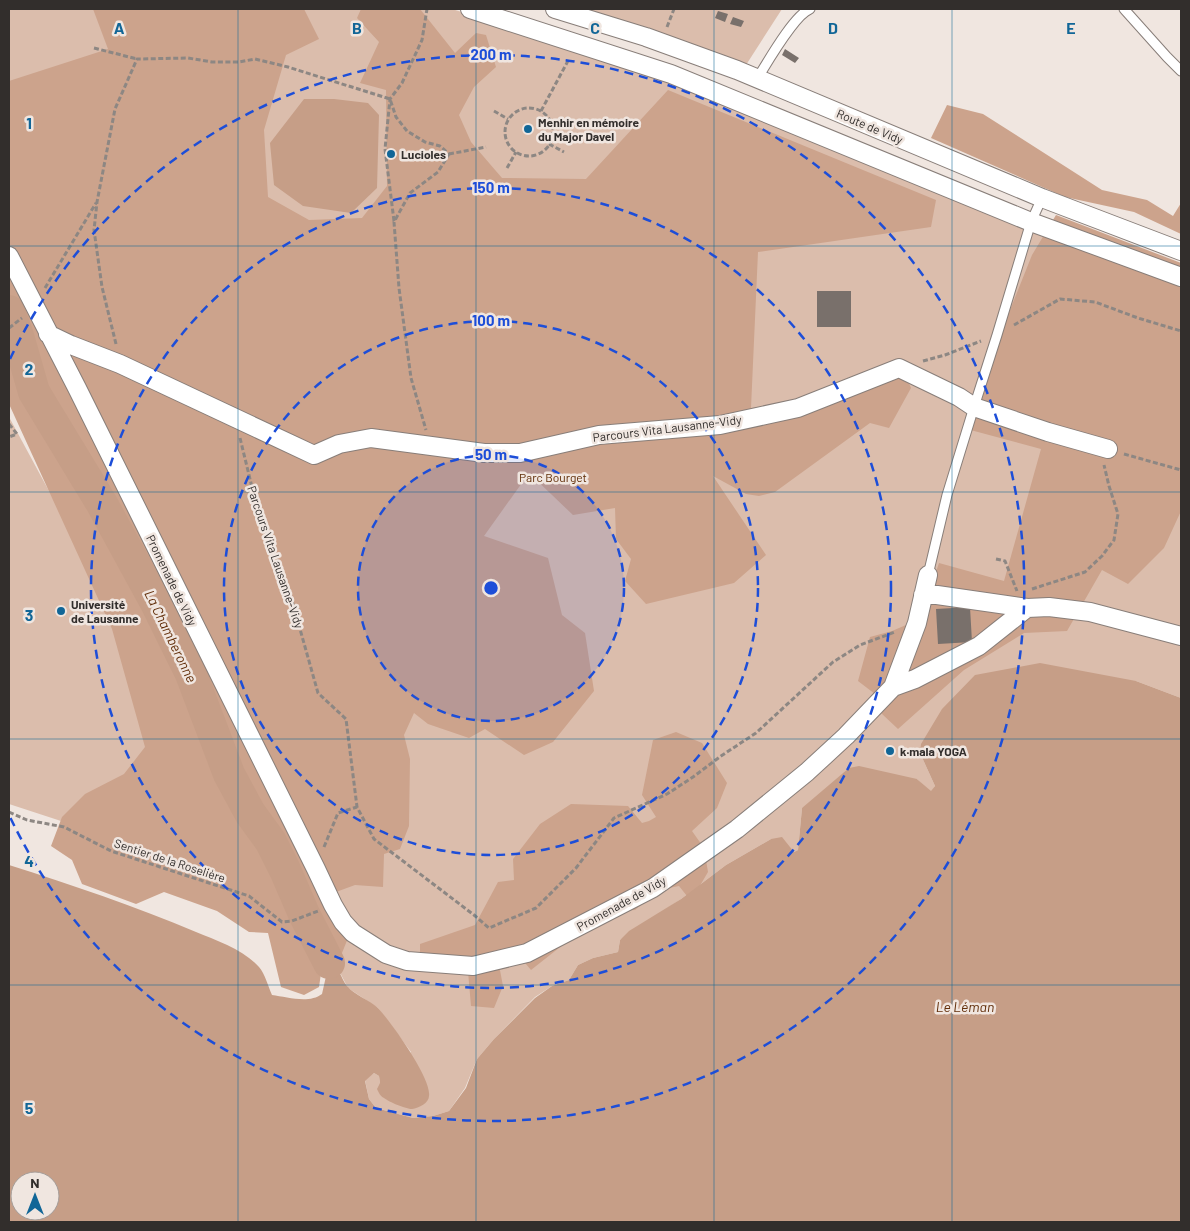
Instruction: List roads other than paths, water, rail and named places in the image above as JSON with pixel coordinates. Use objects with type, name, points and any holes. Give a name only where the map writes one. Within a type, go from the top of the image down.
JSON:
[{"type":"street","points":[[470,9],[671,74],[1031,222],[1181,277]]},
{"type":"street","name":"Route de Vidy","points":[[555,9],[646,37],[757,79],[1042,198],[1181,251]]},
{"type":"street","name":"Promenade de Vidy","points":[[9,256],[316,869],[325,908],[343,922],[353,934],[386,954],[407,961],[474,966],[527,953],[653,888],[737,830],[807,772],[893,688],[915,680],[979,646],[1024,597]]},
{"type":"street","name":"Parcours Vita Lausanne-Vidy","points":[[48,334],[120,364],[314,455],[339,444],[371,438],[484,453],[520,453],[599,435],[720,425],[798,408],[899,368],[959,397],[974,407]]},
{"type":"street","points":[[974,407],[1048,432],[1108,449]]},
{"type":"street","name":"Promenade de Vidy","points":[[893,688],[917,623],[928,575]]},
{"type":"street","points":[[923,595],[1024,597],[1049,607],[1090,612],[1181,636]]},
{"type":"lane","points":[[757,79],[791,26],[799,16],[810,9]]},
{"type":"lane","points":[[1124,9],[1181,71]]},
{"type":"lane","points":[[928,575],[947,494],[1031,222],[1042,198]]},
{"type":"water","points":[[304,99],[334,99],[368,103],[379,115],[377,188],[351,213],[303,206],[274,185],[270,143]]},
{"type":"water","name":"Le Léman","points":[[1040,663],[1136,681],[1181,698],[1181,1222],[9,1222],[9,865],[127,905],[229,946],[246,955],[259,967],[272,995],[298,999],[317,997],[322,994],[329,963],[333,965],[350,989],[375,1005],[401,1038],[418,1064],[428,1088],[429,1096],[425,1103],[412,1109],[398,1105],[381,1095],[377,1089],[380,1083],[379,1076],[374,1073],[365,1081],[369,1099],[376,1108],[413,1118],[433,1116],[449,1111],[466,1088],[477,1059],[494,1039],[535,998],[552,986],[569,980],[578,965],[593,958],[618,952],[620,940],[629,931],[681,899],[726,865],[771,839],[782,837],[794,852],[798,850],[802,808],[849,768],[859,766],[917,779],[931,791],[935,786],[920,753],[921,744],[942,709],[975,675]]},
{"type":"waterway","name":"La Chamberonne","points":[[9,311],[34,392],[102,504],[155,601],[191,674],[229,774],[250,813],[271,842],[329,963]]},
{"type":"place","name":"Menhir en mémoire du Major Davel","points":[[528,129]]},
{"type":"place","name":"Lucioles","points":[[391,154]]},
{"type":"place","name":"Université de Lausanne","points":[[61,611]]},
{"type":"place","name":"k·mala YOGA","points":[[890,751]]},
{"type":"park label","name":"Parc Bourget","points":[[553,477]]}]
